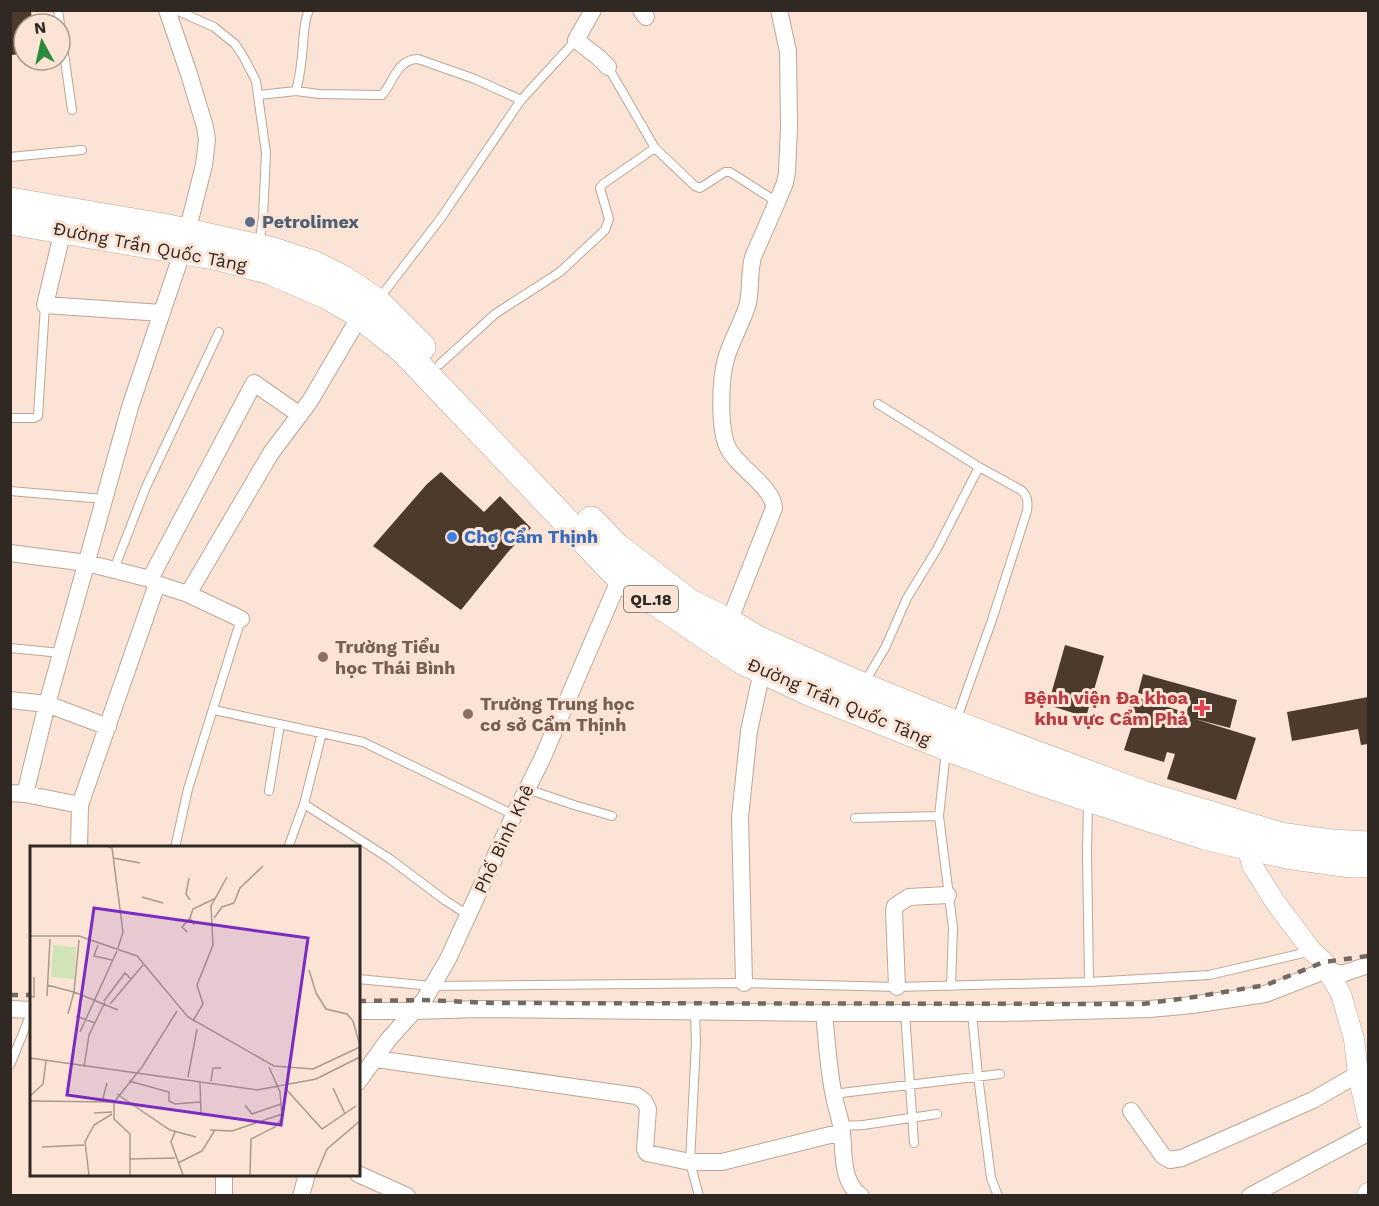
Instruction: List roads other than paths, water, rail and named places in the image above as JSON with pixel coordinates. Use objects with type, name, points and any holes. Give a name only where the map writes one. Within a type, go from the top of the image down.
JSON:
[{"type":"highway","name":"Đường Trần Quốc Tảng","points":[[10,201],[151,225],[219,257],[270,271],[328,296],[354,311],[369,309],[440,364],[620,578],[743,662],[811,693],[1281,836],[1368,845]]},
{"type":"highway","name":"Đường Trần Quốc Tảng","points":[[10,221],[63,230],[259,248],[313,264],[343,279],[403,350],[616,546],[690,603],[757,639],[862,686],[1023,776],[1205,836],[1292,855],[1350,864],[1368,864]]},
{"type":"street","points":[[80,805],[18,793],[47,704],[130,407],[185,241],[204,165],[207,140],[205,127],[167,10]]},
{"type":"street","points":[[593,10],[576,40],[608,67]]},
{"type":"street","points":[[729,622],[774,508],[771,496],[728,447],[724,432],[722,390],[726,360],[747,306],[753,257],[785,183],[787,172],[788,51],[778,10]]},
{"type":"street","points":[[63,230],[45,305],[162,313]]},
{"type":"street","points":[[188,594],[271,453],[310,401],[369,309]]},
{"type":"street","points":[[79,846],[80,805],[108,727],[153,581],[254,383],[300,415]]},
{"type":"street","points":[[10,553],[87,563],[114,569],[188,594],[241,619]]},
{"type":"street","name":"Phố Bình Khê","points":[[360,1079],[388,1040],[424,1000],[448,959],[542,759],[620,578]]},
{"type":"street","points":[[744,983],[740,817],[749,731],[762,670]]},
{"type":"street","points":[[10,700],[47,704],[108,727]]},
{"type":"street","points":[[1247,846],[1252,865],[1275,902],[1312,951],[1324,962],[1341,994],[1349,1019],[1368,1119]]},
{"type":"street","points":[[897,987],[894,911],[896,906],[909,897],[948,895]]},
{"type":"street","points":[[360,1011],[490,1009],[972,1013],[1150,1009],[1265,994],[1327,970],[1342,974],[1368,966]]},
{"type":"street","points":[[10,1009],[30,1010]]},
{"type":"street","points":[[825,1013],[833,1094],[842,1129],[843,1154],[849,1181],[854,1191],[861,1196]]},
{"type":"street","points":[[375,1059],[637,1096],[644,1101],[648,1109],[645,1149],[647,1153],[690,1162],[722,1162],[842,1129]]},
{"type":"street","points":[[1131,1111],[1162,1156],[1170,1160],[1182,1158],[1313,1100],[1363,1084]]},
{"type":"street","points":[[1250,1196],[1368,1133]]},
{"type":"street","points":[[360,1175],[407,1196]]},
{"type":"street","points":[[224,1176],[224,1196]]},
{"type":"street","points":[[301,1196],[306,1176]]},
{"type":"lane","points":[[176,10],[214,27],[235,44],[255,81],[259,95],[266,153],[259,248]]},
{"type":"lane","points":[[296,91],[309,10]]},
{"type":"lane","points":[[369,309],[441,218],[521,100],[576,40]]},
{"type":"lane","points":[[259,95],[296,91],[319,94],[382,95],[400,67],[410,59],[418,59],[475,79],[521,100]]},
{"type":"lane","points":[[608,67],[655,148],[694,186],[700,188],[725,172],[730,172],[777,202]]},
{"type":"lane","points":[[67,72],[72,110]]},
{"type":"lane","points":[[440,364],[495,314],[560,272],[605,230],[609,219],[600,188],[655,148]]},
{"type":"lane","points":[[10,157],[82,150]]},
{"type":"lane","points":[[10,418],[38,416],[45,305]]},
{"type":"lane","points":[[114,569],[147,487],[219,332]]},
{"type":"lane","points":[[878,404],[979,467],[1021,490],[1026,494],[1028,501],[1027,511],[992,620],[950,735],[939,816],[952,928],[951,986]]},
{"type":"lane","points":[[862,686],[885,648],[907,598],[937,549],[979,467]]},
{"type":"lane","points":[[10,491],[104,499]]},
{"type":"lane","points":[[175,846],[189,789],[241,619]]},
{"type":"lane","points":[[10,648],[61,653]]},
{"type":"lane","points":[[214,710],[363,742],[514,815]]},
{"type":"lane","points":[[269,791],[280,724]]},
{"type":"lane","points":[[289,846],[304,804],[322,733]]},
{"type":"lane","points":[[527,789],[612,816]]},
{"type":"lane","points":[[1088,798],[1089,982]]},
{"type":"lane","points":[[304,804],[390,860],[468,915]]},
{"type":"lane","points":[[855,818],[939,816]]},
{"type":"lane","points":[[360,979],[432,986],[744,983],[897,987],[1089,982],[1209,975],[1312,951]]},
{"type":"lane","points":[[695,1012],[696,1041],[690,1162],[699,1196]]},
{"type":"lane","points":[[905,1013],[914,1143]]},
{"type":"lane","points":[[972,1013],[992,1178],[998,1196]]},
{"type":"lane","points":[[10,1065],[30,1015]]},
{"type":"lane","points":[[833,1094],[1000,1074]]},
{"type":"lane","points":[[842,1129],[937,1114]]},
{"type":"railway","points":[[360,1001],[1142,1004],[1266,985],[1324,962],[1368,956]]},
{"type":"railway","points":[[10,995],[30,995]]},
{"type":"place","name":"Petrolimex","points":[[250,222]]},
{"type":"place","name":"Chợ Cẩm Thịnh","points":[[452,537]]},
{"type":"place","name":"Trường Tiểu học Thái Bình","points":[[323,657]]},
{"type":"place","name":"Bệnh viện Đa khoa khu vực Cẩm Phả","points":[[1202,708]]},
{"type":"place","name":"Trường Trung học cơ sở Cẩm Thịnh","points":[[468,714]]}]
